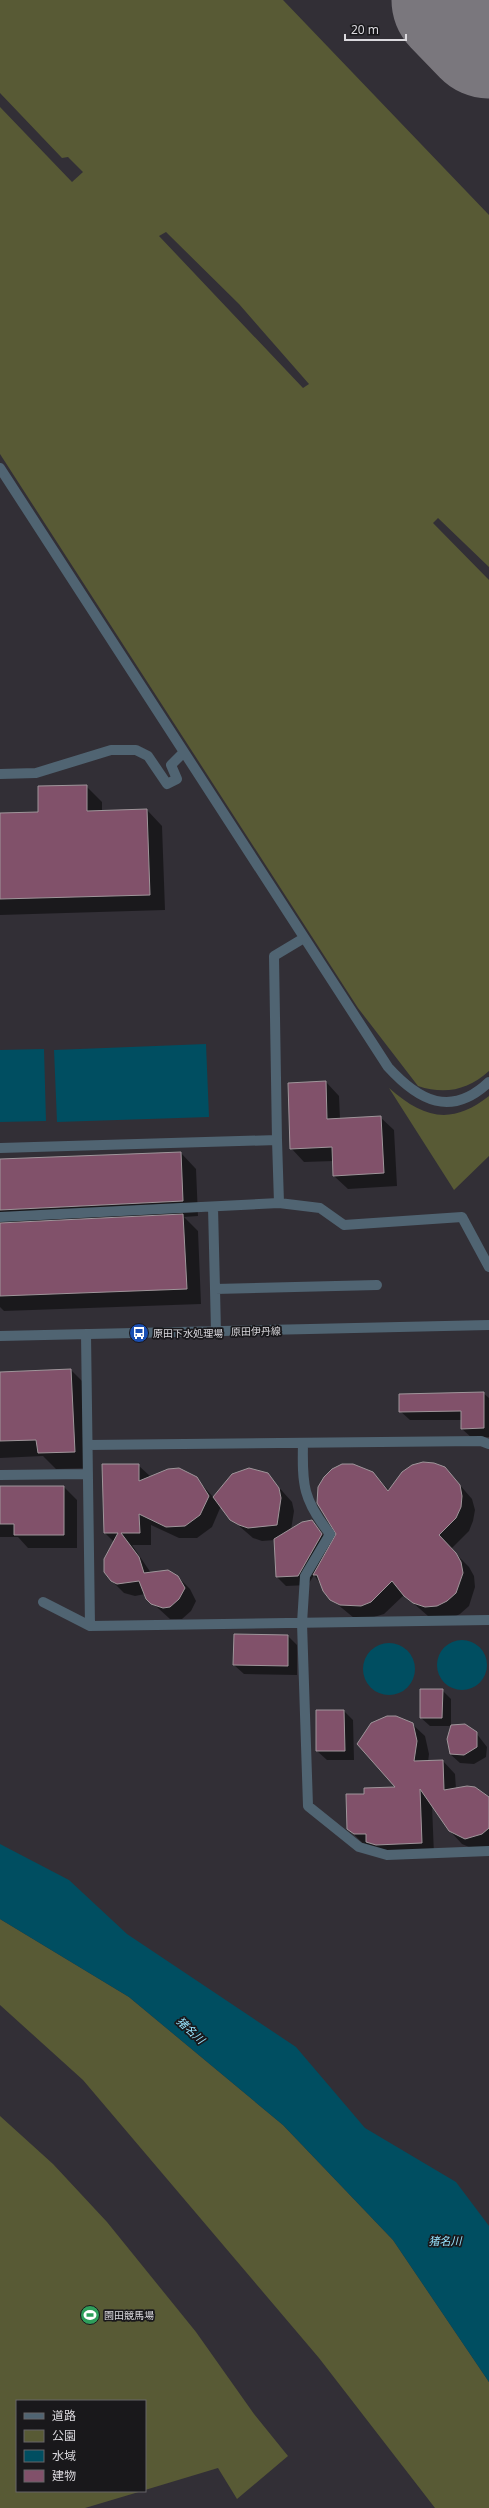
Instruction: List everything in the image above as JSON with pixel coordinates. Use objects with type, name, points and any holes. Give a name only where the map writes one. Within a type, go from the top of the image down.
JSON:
[{"type":"street","points":[[0,468],[388,1067],[406,1087],[421,1097],[438,1102],[464,1100],[478,1092],[489,1082]]},
{"type":"street","points":[[0,774],[36,773],[111,750],[136,750],[148,756],[167,784],[177,779],[171,765],[184,752]]},
{"type":"street","points":[[278,1203],[274,956],[304,938]]},
{"type":"street","points":[[0,1148],[277,1140]]},
{"type":"street","points":[[0,1217],[278,1203],[320,1208],[344,1225],[462,1217],[489,1267]]},
{"type":"street","points":[[213,1207],[216,1332]]},
{"type":"street","points":[[215,1289],[376,1285]]},
{"type":"street","name":"原田伊丹線","points":[[0,1336],[489,1325]]},
{"type":"street","points":[[86,1334],[90,1626]]},
{"type":"street","points":[[88,1446],[488,1442]]},
{"type":"street","points":[[303,1443],[302,1476],[305,1494],[317,1518],[330,1534],[305,1576],[302,1623],[308,1806],[359,1848],[387,1855],[489,1851]]},
{"type":"street","points":[[0,1475],[88,1474]]},
{"type":"street","points":[[43,1602],[90,1626],[489,1620]]},
{"type":"green space","points":[[0,0],[283,0],[489,215],[489,567],[438,518],[433,523],[489,580],[489,1071],[473,1083],[456,1089],[447,1090],[428,1089],[418,1086],[358,1008],[0,454],[0,107],[72,182],[83,172],[68,157],[62,158],[0,93]],"holes":[[[166,232],[239,304],[309,384],[303,388],[159,236]]]},
{"type":"green space","points":[[389,1088],[414,1106],[426,1112],[450,1115],[462,1112],[475,1106],[489,1096],[489,1156],[454,1190]]},
{"type":"green space","points":[[0,1919],[129,1997],[283,2125],[393,2240],[489,2382],[489,2508],[435,2508],[319,2358],[83,2080],[0,2005]]},
{"type":"green space","name":"園田競馬場","points":[[0,2116],[53,2164],[107,2222],[196,2332],[254,2414],[288,2456],[237,2499],[218,2468],[146,2490],[146,2400],[16,2400],[16,2492],[139,2492],[85,2508],[0,2508]]},
{"type":"water","points":[[206,1044],[209,1117],[57,1122],[54,1050]]},
{"type":"water","points":[[44,1049],[46,1121],[0,1122],[0,1050]]},
{"type":"water","points":[[462,1640],[471,1642],[482,1651],[487,1665],[485,1674],[476,1685],[462,1690],[453,1688],[442,1679],[437,1665],[439,1656],[448,1645]]},
{"type":"water","points":[[384,1643],[394,1643],[408,1650],[415,1664],[415,1674],[408,1688],[394,1695],[384,1695],[374,1691],[367,1684],[363,1674],[363,1664],[367,1654],[374,1647]]},
{"type":"water","name":"猪名川","points":[[0,1844],[69,1880],[127,1934],[296,2047],[365,2128],[456,2182],[489,2226],[489,2382],[393,2240],[283,2125],[129,1997],[0,1919]]},
{"type":"building","points":[[87,785],[87,811],[147,809],[150,895],[0,899],[0,813],[38,812],[38,786]]},
{"type":"building","points":[[326,1081],[327,1119],[381,1116],[384,1173],[333,1176],[332,1147],[290,1149],[288,1083]]},
{"type":"building","points":[[181,1152],[183,1201],[0,1210],[0,1159]]},
{"type":"building","points":[[183,1214],[187,1289],[0,1296],[0,1223]]},
{"type":"building","points":[[71,1369],[75,1452],[38,1453],[36,1440],[0,1441],[0,1372]]},
{"type":"building","points":[[484,1392],[484,1428],[461,1429],[461,1411],[399,1412],[399,1394]]},
{"type":"building","points":[[423,1462],[434,1463],[445,1467],[460,1485],[462,1496],[461,1507],[456,1518],[439,1535],[456,1553],[461,1562],[463,1573],[456,1593],[447,1601],[437,1606],[425,1607],[413,1603],[404,1596],[392,1581],[371,1602],[361,1606],[340,1605],[330,1600],[323,1591],[317,1575],[313,1575],[336,1534],[317,1503],[318,1487],[324,1477],[332,1469],[342,1464],[353,1464],[373,1472],[388,1491],[402,1472],[412,1465]]},
{"type":"building","points":[[102,1464],[139,1464],[139,1481],[168,1469],[179,1468],[197,1477],[209,1496],[200,1515],[185,1526],[166,1527],[139,1514],[140,1533],[121,1533],[139,1557],[144,1573],[168,1570],[178,1576],[185,1588],[179,1599],[170,1607],[163,1608],[151,1604],[146,1599],[139,1581],[117,1584],[111,1581],[104,1572],[104,1559],[118,1533],[104,1533]]},
{"type":"building","points":[[249,1468],[268,1473],[279,1488],[281,1498],[277,1525],[248,1528],[239,1525],[230,1520],[213,1497],[232,1474]]},
{"type":"building","points":[[0,1486],[64,1486],[64,1535],[14,1535],[14,1524],[0,1524]]},
{"type":"building","points":[[312,1520],[322,1534],[298,1576],[276,1577],[274,1539],[302,1522]]},
{"type":"building","points":[[234,1634],[288,1635],[288,1666],[233,1665]]},
{"type":"building","points":[[420,1689],[443,1689],[442,1718],[420,1718]]},
{"type":"building","points":[[316,1710],[344,1710],[345,1751],[316,1751]]},
{"type":"building","points":[[387,1716],[396,1716],[413,1723],[417,1741],[414,1761],[443,1760],[444,1790],[467,1786],[475,1787],[489,1797],[489,1828],[482,1834],[465,1839],[449,1831],[420,1789],[422,1843],[376,1845],[366,1842],[366,1834],[354,1834],[347,1829],[346,1794],[364,1794],[364,1788],[395,1787],[357,1744],[371,1723]]},
{"type":"building","points":[[465,1724],[477,1732],[477,1747],[464,1755],[450,1754],[447,1739],[451,1725]]},
{"type":"runway","points":[[460,0],[489,30]]},
{"type":"place","name":"原田下水処理場","points":[[139,1333]]},
{"type":"place","name":"園田競馬場","points":[[90,2315]]}]
